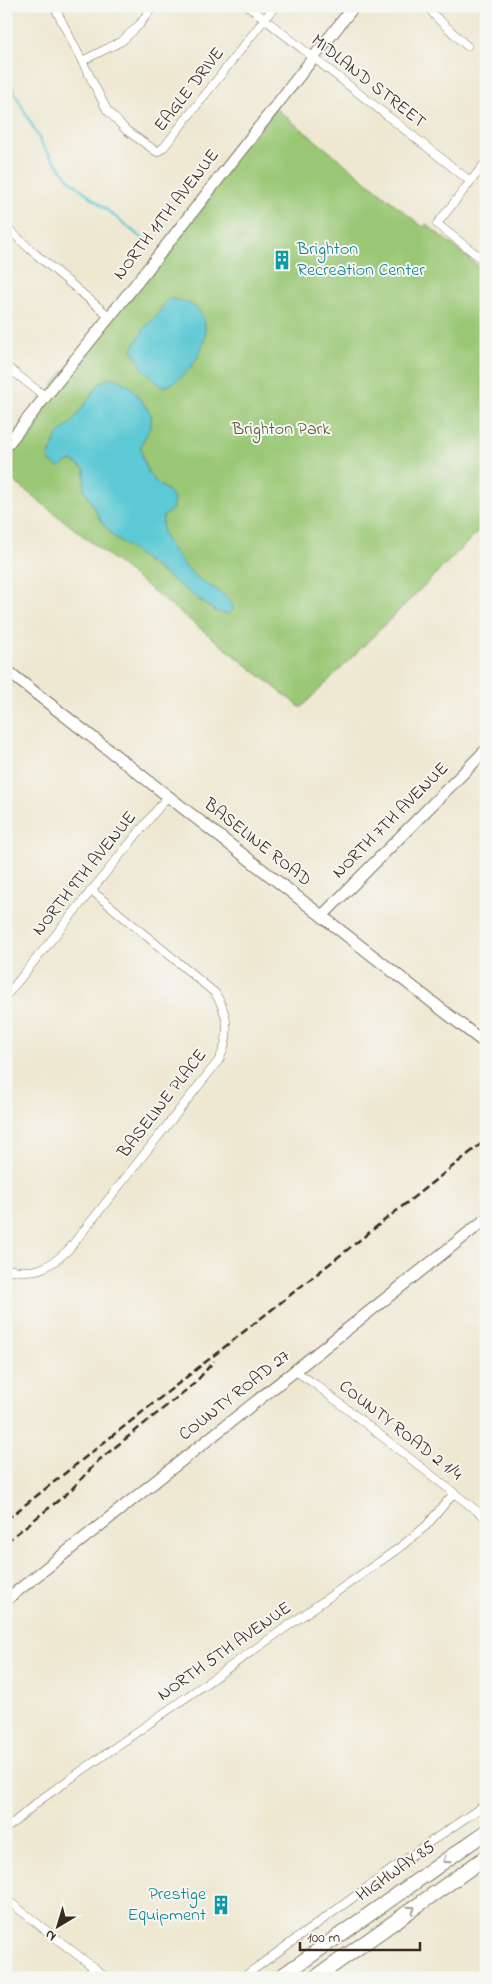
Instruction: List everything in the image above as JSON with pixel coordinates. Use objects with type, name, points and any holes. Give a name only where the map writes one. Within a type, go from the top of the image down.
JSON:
[{"type":"highway","name":"HIGHWAY 85","points":[[279,1978],[486,1832]]},
{"type":"highway","points":[[315,1978],[486,1857]]},
{"type":"street","name":"EAGLE DRIVE","points":[[54,6],[104,105],[126,130],[157,152],[164,147],[264,19]]},
{"type":"street","points":[[82,61],[122,41],[140,24],[153,6]]},
{"type":"street","name":"MIDLAND STREET","points":[[248,6],[470,182]]},
{"type":"street","points":[[264,19],[275,6]]},
{"type":"street","name":"NORTH 11TH AVENUE","points":[[6,446],[354,6]]},
{"type":"street","points":[[428,6],[435,16],[467,46]]},
{"type":"street","points":[[486,162],[437,224],[486,262]]},
{"type":"street","points":[[6,227],[109,316]]},
{"type":"street","points":[[6,366],[46,397]]},
{"type":"street","name":"BASELINE ROAD","points":[[6,670],[486,1044]]},
{"type":"street","name":"NORTH 7TH AVENUE","points":[[322,916],[486,750]]},
{"type":"street","name":"NORTH 9TH AVENUE","points":[[6,996],[168,796]]},
{"type":"street","name":"BASELINE PLACE","points":[[6,1269],[24,1272],[42,1269],[53,1264],[69,1249],[219,1060],[227,1038],[227,1018],[222,1004],[215,993],[91,890]]},
{"type":"street","name":"COUNTY ROAD 27","points":[[6,1600],[486,1219]]},
{"type":"street","name":"COUNTY ROAD 2 1/4","points":[[294,1371],[315,1384],[486,1518]]},
{"type":"street","name":"NORTH 5TH AVENUE","points":[[6,1829],[40,1800],[400,1548],[426,1526],[454,1493]]},
{"type":"street","points":[[242,1978],[423,1847],[486,1804]]},
{"type":"street","points":[[6,1899],[108,1978]]},
{"type":"street","points":[[86,1978],[94,1968]]},
{"type":"green space","name":"Brighton Park","points":[[274,107],[423,227],[426,224],[486,272],[486,524],[301,708],[6,475],[6,445]]},
{"type":"water","points":[[171,299],[190,304],[201,314],[205,328],[203,343],[197,358],[187,372],[175,382],[162,387],[143,369],[132,349],[145,327],[157,316],[166,301]]},
{"type":"water","points":[[109,378],[116,378],[131,387],[151,414],[151,425],[141,445],[142,455],[148,472],[174,499],[173,508],[163,517],[162,527],[164,536],[177,556],[198,579],[220,592],[230,602],[234,609],[228,614],[217,612],[209,607],[113,536],[101,521],[84,489],[85,470],[73,461],[59,468],[48,458],[57,436],[73,421],[99,384]]},
{"type":"waterway","points":[[6,76],[44,148],[71,181],[149,244]]},
{"type":"railway","points":[[6,1520],[486,1140]]},
{"type":"railway","points":[[6,1542],[69,1492],[99,1460],[195,1383],[214,1361]]},
{"type":"place","name":"Brighton Recreation Center","points":[[282,260]]},
{"type":"place","name":"Prestige Equipment","points":[[221,1905]]}]
